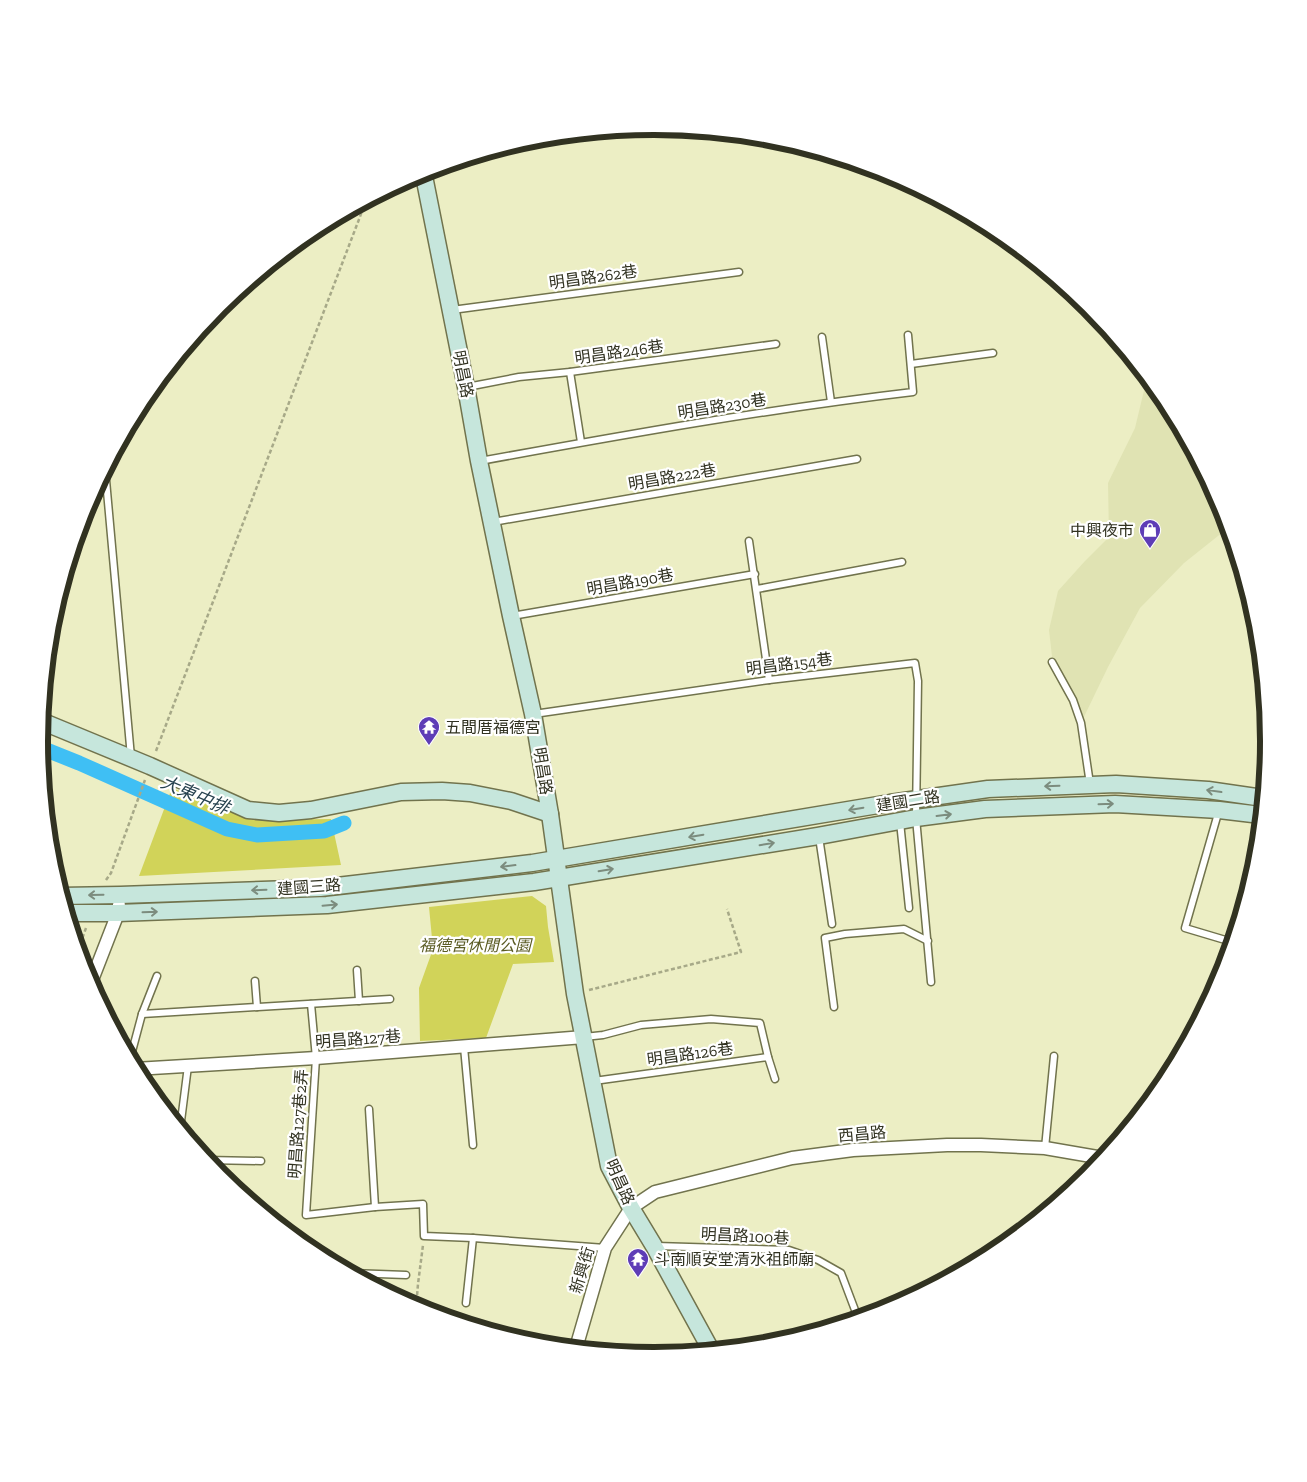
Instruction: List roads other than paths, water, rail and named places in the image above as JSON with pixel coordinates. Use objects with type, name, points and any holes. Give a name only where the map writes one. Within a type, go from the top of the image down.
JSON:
[{"type":"street","name":"明昌路","points":[[425,180],[479,461],[533,714],[550,814],[575,994],[609,1166],[708,1345]]},
{"type":"street","points":[[48,724],[150,766],[248,810],[279,812],[311,810],[401,792],[442,791],[470,793],[511,801],[550,814]]},
{"type":"street","name":"建國二路","points":[[556,860],[917,799],[988,789],[1116,784],[1208,790],[1256,797]]},
{"type":"street","name":"建國二路","points":[[558,878],[985,809],[1115,804],[1219,810],[1255,814]]},
{"type":"street","name":"建國三路","points":[[68,896],[120,896],[320,888],[556,860]]},
{"type":"street","name":"建國三路","points":[[73,913],[327,905],[558,878]]},
{"type":"street","points":[[94,974],[118,913],[120,896]]},
{"type":"street","name":"明昌路127巷","points":[[144,1068],[316,1058],[584,1037]]},
{"type":"street","name":"西昌路","points":[[631,1208],[655,1192],[792,1158],[853,1150],[946,1145],[1045,1148],[1095,1157]]},
{"type":"street","name":"新興街","points":[[578,1342],[605,1248],[631,1208]]},
{"type":"lane","name":"明昌路262巷","points":[[451,310],[739,272]]},
{"type":"lane","name":"明昌路230巷","points":[[479,461],[581,442],[831,402],[913,392],[908,335]]},
{"type":"lane","points":[[822,337],[831,402]]},
{"type":"lane","name":"明昌路246巷","points":[[466,387],[519,377],[570,372],[776,344]]},
{"type":"lane","points":[[911,364],[993,353]]},
{"type":"lane","points":[[570,372],[581,442]]},
{"type":"lane","name":"明昌路222巷","points":[[492,522],[857,459]]},
{"type":"lane","points":[[106,482],[131,758]]},
{"type":"lane","points":[[749,541],[769,680]]},
{"type":"lane","points":[[757,589],[902,562]]},
{"type":"lane","name":"明昌路190巷","points":[[511,616],[755,574]]},
{"type":"lane","points":[[1052,662],[1073,700],[1081,723],[1090,784]]},
{"type":"lane","name":"明昌路154巷","points":[[533,714],[769,680],[915,663],[918,681],[917,799]]},
{"type":"lane","points":[[909,908],[908,820],[917,799]]},
{"type":"lane","points":[[1219,810],[1185,928],[1225,940]]},
{"type":"lane","points":[[908,820],[928,941],[931,982]]},
{"type":"lane","points":[[818,836],[832,924]]},
{"type":"lane","points":[[834,1007],[826,938],[845,934],[904,929],[928,941]]},
{"type":"lane","points":[[358,970],[359,1000]]},
{"type":"lane","points":[[132,1050],[142,1014],[157,976]]},
{"type":"lane","points":[[255,981],[257,1007]]},
{"type":"lane","points":[[142,1014],[390,999]]},
{"type":"lane","name":"明昌路127巷2弄","points":[[311,1004],[316,1058],[306,1215],[375,1207]]},
{"type":"lane","points":[[584,1037],[603,1035],[641,1025],[711,1019],[760,1023],[775,1079]]},
{"type":"lane","points":[[464,1047],[473,1146]]},
{"type":"lane","points":[[1045,1148],[1054,1056]]},
{"type":"lane","name":"明昌路126巷","points":[[592,1081],[768,1057]]},
{"type":"lane","points":[[181,1120],[188,1066]]},
{"type":"lane","points":[[369,1109],[375,1207],[423,1204],[424,1236],[605,1248]]},
{"type":"lane","points":[[216,1160],[261,1160]]},
{"type":"lane","points":[[466,1303],[473,1238]]},
{"type":"lane","name":"明昌路100巷","points":[[654,1246],[789,1250],[818,1260],[841,1273],[856,1312]]},
{"type":"lane","points":[[364,1273],[406,1275]]},
{"type":"waterway","name":"大東中排","points":[[48,751],[227,829],[257,835],[324,831],[344,823]]},
{"type":"place","name":"中興夜市","points":[[1150,549]]},
{"type":"place","name":"五間厝福德宮","points":[[429,746]]},
{"type":"place","name":"斗南順安堂清水祖師廟","points":[[638,1278]]},
{"type":"park label","name":"福德宮休閒公園","points":[[475,945]]}]
